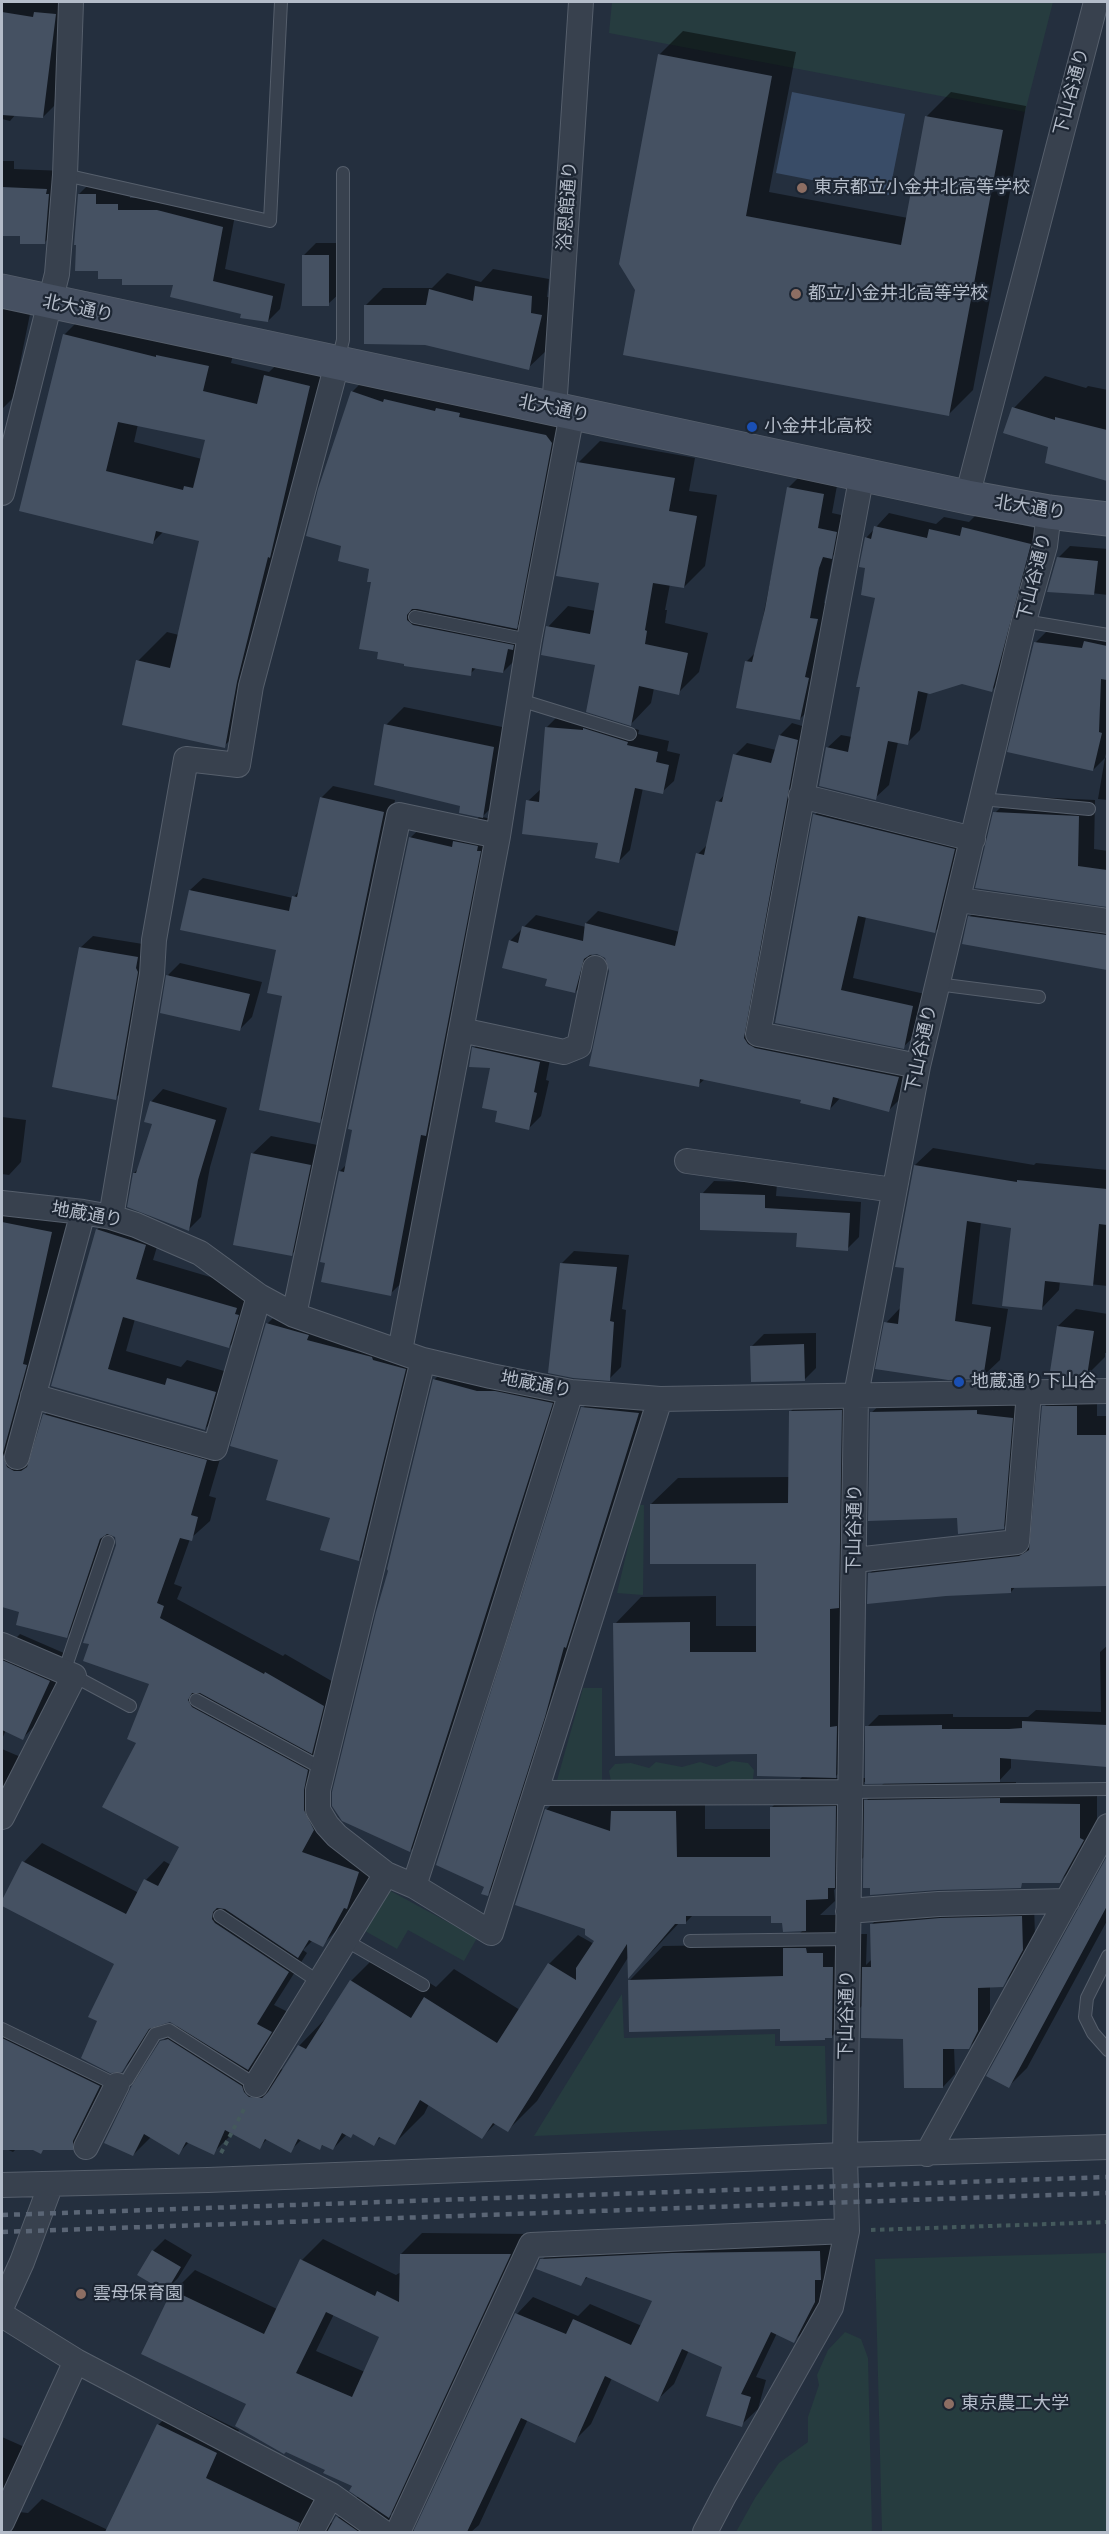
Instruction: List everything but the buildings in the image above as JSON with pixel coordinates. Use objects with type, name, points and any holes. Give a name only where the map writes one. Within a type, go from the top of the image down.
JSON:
[{"type":"street","points":[[2,493],[57,273],[65,175],[71,2]]},
{"type":"street","name":"浴恩館通り","points":[[400,1351],[498,836],[563,412],[581,2]]},
{"type":"street","name":"下山谷通り","points":[[967,497],[1096,2]]},
{"type":"street","name":"北大通り","points":[[2,291],[967,497],[1049,512],[1107,519]]},
{"type":"street","points":[[111,1217],[152,974],[154,940],[186,759],[238,765],[251,686],[337,364]]},
{"type":"street","points":[[862,474],[758,1034],[918,1066]]},
{"type":"street","name":"下山谷通り","points":[[705,2532],[831,2307],[847,2231],[845,2155],[856,1395],[918,1066],[1024,621],[1045,546],[1049,512]]},
{"type":"street","points":[[801,796],[973,839]]},
{"type":"street","points":[[294,1315],[399,815],[498,836]]},
{"type":"street","points":[[959,900],[1107,921]]},
{"type":"street","points":[[461,1030],[564,1052],[579,1046],[595,968]]},
{"type":"street","points":[[687,1161],[894,1190]]},
{"type":"street","name":"地蔵通り","points":[[2,1203],[111,1217],[156,1232],[200,1253],[259,1296],[294,1315],[423,1360],[571,1392],[660,1399],[1107,1390]]},
{"type":"street","points":[[17,1457],[83,1212]]},
{"type":"street","points":[[33,1396],[215,1448],[259,1296]]},
{"type":"street","points":[[423,1360],[318,1790],[318,1810],[327,1825],[338,1836],[386,1874],[414,1886],[490,1933],[660,1399]]},
{"type":"street","points":[[414,1886],[571,1392]]},
{"type":"street","points":[[855,1560],[1017,1542],[1029,1392]]},
{"type":"street","points":[[2,1645],[69,1674],[2,1817]]},
{"type":"street","points":[[536,1793],[850,1792]]},
{"type":"street","points":[[927,2154],[1107,1826]]},
{"type":"street","points":[[256,2085],[386,1874]]},
{"type":"street","points":[[848,1911],[939,1904],[1067,1901]]},
{"type":"street","points":[[86,2147],[117,2085]]},
{"type":"street","points":[[2,2185],[208,2180],[1107,2147]]},
{"type":"street","points":[[2,2306],[22,2262],[51,2184]]},
{"type":"street","points":[[398,2532],[531,2245],[847,2231]]},
{"type":"street","points":[[2,2315],[76,2361],[332,2496],[383,2532]]},
{"type":"street","points":[[2,2522],[76,2361]]},
{"type":"street","points":[[311,2532],[332,2496]]},
{"type":"lane","points":[[65,175],[270,220],[281,2]]},
{"type":"lane","points":[[337,364],[343,340],[343,173]]},
{"type":"lane","points":[[415,617],[529,640]]},
{"type":"lane","points":[[1024,621],[1107,635]]},
{"type":"lane","points":[[520,700],[630,734]]},
{"type":"lane","points":[[981,799],[1089,809]]},
{"type":"lane","points":[[937,984],[1039,997]]},
{"type":"lane","points":[[108,1542],[69,1674],[130,1706]]},
{"type":"lane","points":[[196,1700],[323,1769]]},
{"type":"lane","points":[[850,1792],[1107,1789]]},
{"type":"lane","points":[[220,1916],[319,1982]]},
{"type":"lane","points":[[690,1941],[849,1939]]},
{"type":"lane","points":[[345,1940],[423,1985]]},
{"type":"lane","points":[[1107,1956],[1087,1998],[1085,2017],[1093,2033],[1107,2050]]},
{"type":"lane","points":[[2,2029],[117,2085],[127,2080],[155,2034],[169,2030],[256,2085]]},
{"type":"path","points":[[208,2180],[256,2085]]},
{"type":"path","points":[[847,2231],[1107,2222]]},
{"type":"green space","points":[[612,2],[1053,2],[1025,112],[609,33]]},
{"type":"green space","points":[[638,1505],[644,1505],[643,1595],[617,1593]]},
{"type":"green space","points":[[583,1688],[602,1688],[602,1783],[556,1784]]},
{"type":"green space","points":[[732,1761],[748,1763],[754,1770],[753,1779],[747,1785],[731,1785],[715,1780],[699,1785],[666,1785],[650,1780],[645,1784],[611,1781],[609,1771],[615,1764],[631,1763],[649,1768],[656,1762],[682,1767],[700,1762],[716,1767]]},
{"type":"green space","points":[[387,1889],[477,1938],[464,1961],[408,1930],[397,1949],[365,1931]]},
{"type":"green space","points":[[622,1994],[624,2038],[775,2034],[775,2046],[825,2046],[827,2124],[534,2136]]},
{"type":"green space","name":"東京農工大学","points":[[1107,2253],[1107,2532],[882,2532],[875,2259]]},
{"type":"green space","points":[[845,2332],[861,2339],[868,2358],[872,2532],[736,2532],[755,2498],[779,2463],[808,2442],[808,2417],[819,2385],[817,2375],[828,2350]]},
{"type":"water","points":[[792,92],[905,114],[889,195],[776,173]]},
{"type":"railway","points":[[2,2215],[1108,2177]]},
{"type":"railway","points":[[2,2232],[1108,2193]]},
{"type":"place","name":"東京都立小金井北高等学校","points":[[802,188]]},
{"type":"place","name":"都立小金井北高等学校","points":[[796,294]]},
{"type":"place","name":"小金井北高校","points":[[752,427]]},
{"type":"place","name":"地蔵通り下山谷","points":[[959,1382]]},
{"type":"place","name":"雲母保育園","points":[[81,2294]]},
{"type":"place","name":"東京農工大学","points":[[949,2404]]}]
